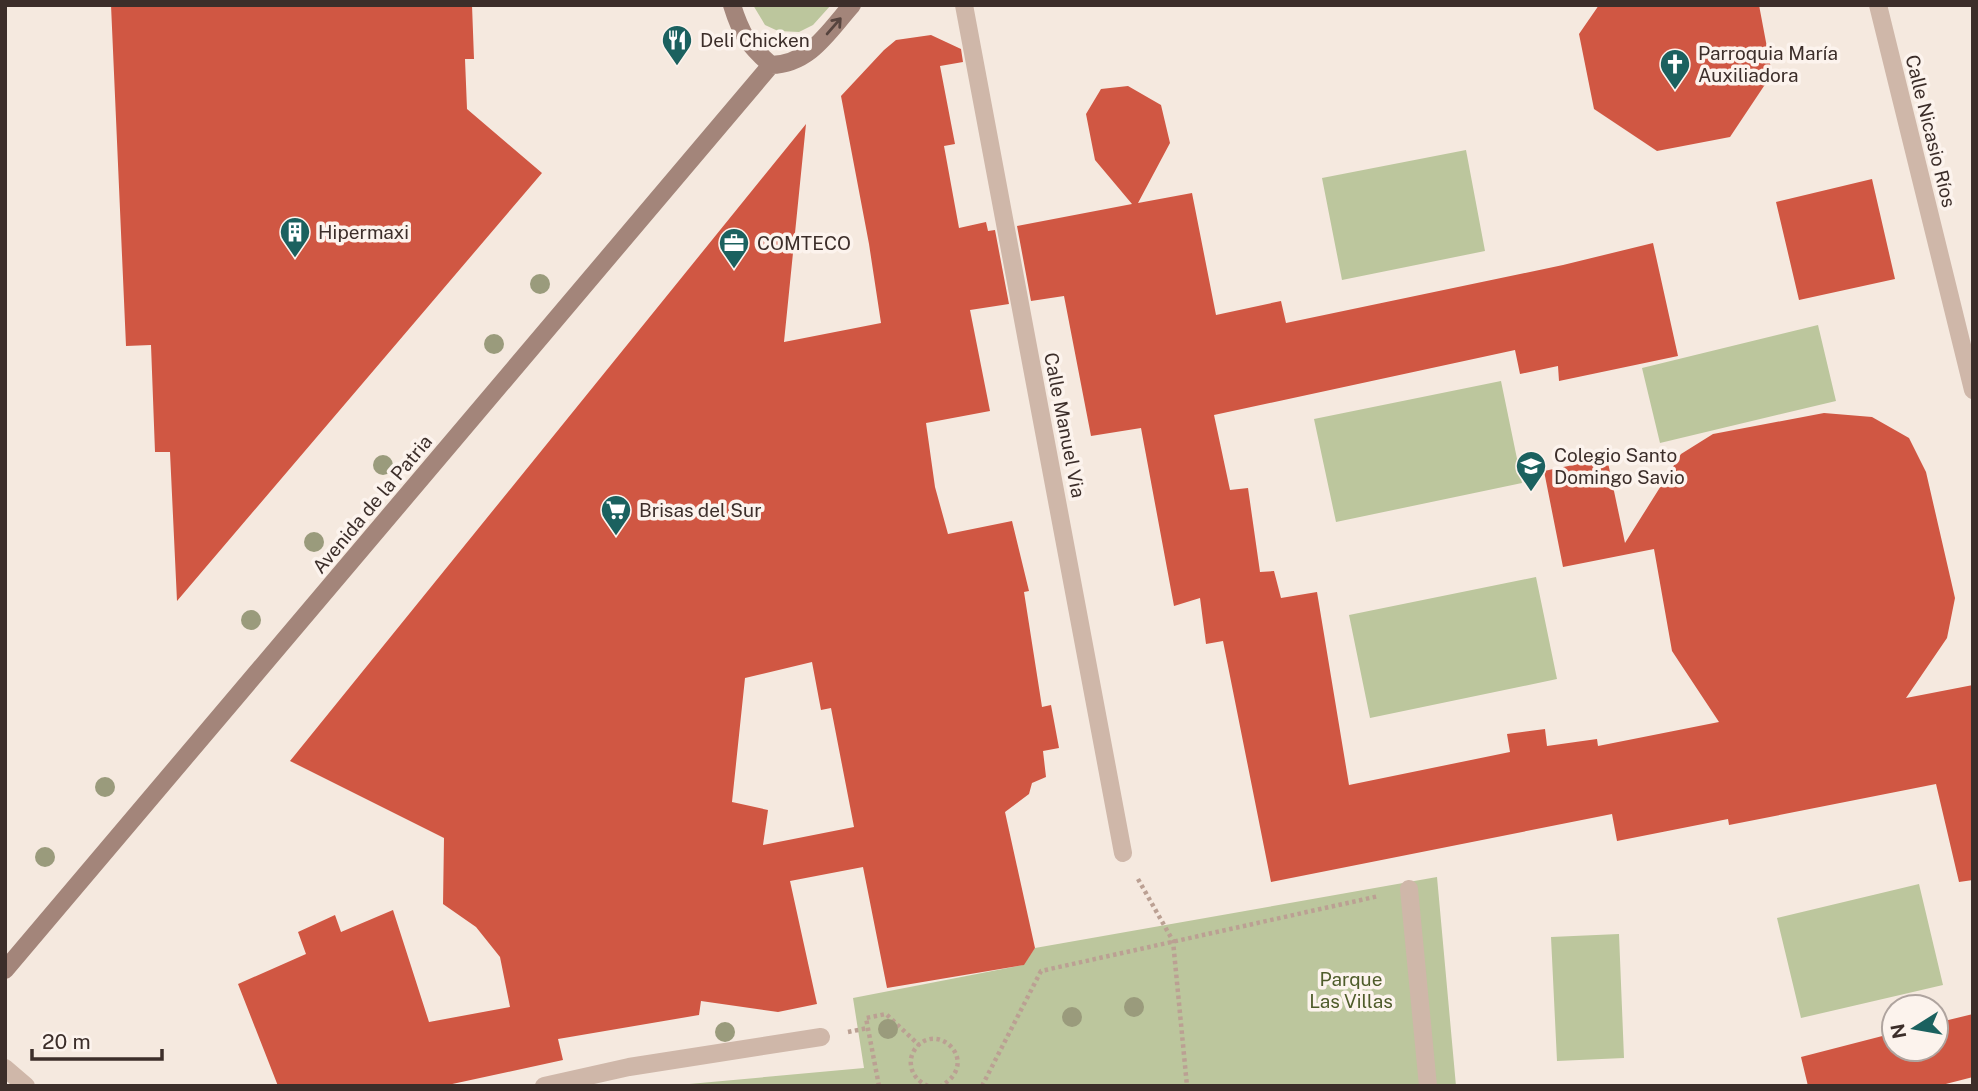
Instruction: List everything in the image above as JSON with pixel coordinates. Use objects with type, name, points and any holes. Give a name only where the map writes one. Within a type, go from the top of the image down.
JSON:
[{"type":"main road","points":[[732,5],[740,31],[754,50],[771,65],[787,65],[804,56],[852,5]]},
{"type":"main road","name":"Avenida de la Patria","points":[[5,970],[771,65]]},
{"type":"street","name":"Calle Manuel Via","points":[[964,5],[1123,853]]},
{"type":"street","name":"Calle Nicasio Ríos","points":[[1878,5],[1973,390]]},
{"type":"street","points":[[1409,889],[1428,1086]]},
{"type":"street","points":[[544,1086],[629,1067],[821,1037]]},
{"type":"street","points":[[5,1068],[26,1086]]},
{"type":"path","points":[[1123,853],[1172,941],[1187,1086]]},
{"type":"path","points":[[982,1086],[1041,971],[1409,889]]},
{"type":"path","points":[[880,1086],[866,1018],[886,1014],[919,1045]]},
{"type":"path","points":[[928,1086],[913,1074],[912,1053],[928,1040],[939,1039],[948,1043],[956,1052],[958,1062],[950,1081],[941,1086]]},
{"type":"path","points":[[950,1081],[954,1086]]},
{"type":"green space","points":[[753,5],[831,5],[813,25],[799,32],[778,31],[765,25]]},
{"type":"green space","points":[[1466,150],[1485,251],[1342,280],[1322,178]]},
{"type":"green space","points":[[1818,325],[1836,401],[1660,443],[1642,368]]},
{"type":"green space","points":[[1501,381],[1522,483],[1336,522],[1314,419]]},
{"type":"green space","points":[[1536,577],[1557,679],[1370,718],[1349,615]]},
{"type":"green space","name":"Parque Las Villas","points":[[1437,877],[1456,1086],[667,1086],[864,1068],[853,998],[1023,965],[1035,948]]},
{"type":"green space","points":[[1919,884],[1943,985],[1909,993],[1880,993],[1880,1000],[1801,1018],[1777,918]]},
{"type":"green space","points":[[1619,934],[1624,1058],[1557,1061],[1551,937]]},
{"type":"building","name":"Hipermaxi","points":[[111,5],[472,5],[474,59],[465,59],[467,109],[542,173],[177,601],[170,452],[155,452],[151,345],[126,346]]},
{"type":"building","name":"Parroquia María Auxiliadora","points":[[1599,5],[1759,5],[1772,74],[1730,137],[1657,151],[1594,109],[1579,34]]},
{"type":"building","points":[[931,35],[961,49],[963,62],[940,66],[955,144],[944,146],[959,228],[986,222],[988,231],[995,230],[1009,304],[970,310],[990,411],[926,423],[935,487],[948,534],[1012,521],[1029,591],[1024,592],[1042,707],[1051,705],[1059,748],[1043,751],[1046,777],[1032,783],[1029,794],[1005,812],[1035,948],[1024,965],[887,988],[863,867],[790,881],[817,1004],[778,1012],[701,1001],[699,1015],[558,1039],[563,1060],[443,1086],[278,1086],[238,984],[306,954],[298,932],[335,915],[341,932],[393,910],[429,1022],[510,1007],[500,957],[476,927],[443,904],[444,838],[290,761],[806,124],[784,342],[881,323],[841,96],[896,40]],"holes":[[[812,662],[821,710],[831,708],[854,827],[763,845],[768,810],[732,802],[745,678]]]},
{"type":"building","points":[[1128,86],[1161,105],[1170,143],[1138,203],[1192,193],[1216,315],[1281,301],[1286,323],[1563,265],[1653,243],[1678,356],[1559,381],[1558,366],[1520,374],[1515,350],[1214,415],[1230,490],[1248,488],[1260,572],[1274,571],[1281,598],[1317,592],[1349,785],[1510,752],[1507,734],[1545,729],[1547,746],[1597,739],[1598,746],[1719,722],[1672,651],[1654,549],[1563,567],[1544,471],[1607,458],[1625,543],[1681,454],[1713,434],[1824,413],[1872,417],[1909,438],[1926,472],[1955,598],[1947,638],[1906,698],[1973,685],[1973,880],[1959,882],[1936,784],[1729,825],[1728,819],[1617,841],[1612,814],[1271,882],[1223,641],[1206,644],[1200,598],[1174,606],[1141,428],[1091,436],[1064,296],[1031,301],[1017,226],[1132,204],[1095,160],[1086,114],[1101,89]]},
{"type":"building","points":[[1872,179],[1895,279],[1799,300],[1776,202]]},
{"type":"building","points":[[1973,1014],[1973,1077],[1938,1086],[1808,1086],[1801,1057],[1880,1037],[1880,1063],[1950,1063],[1950,1020]]},
{"type":"place","name":"Deli Chicken","points":[[677,67]]},
{"type":"place","name":"Parroquia María Auxiliadora","points":[[1675,91]]},
{"type":"place","name":"Hipermaxi","points":[[295,259]]},
{"type":"place","name":"COMTECO","points":[[734,270]]},
{"type":"place","name":"Colegio Santo Domingo Savio","points":[[1531,493]]},
{"type":"place","name":"Brisas del Sur","points":[[616,537]]}]
